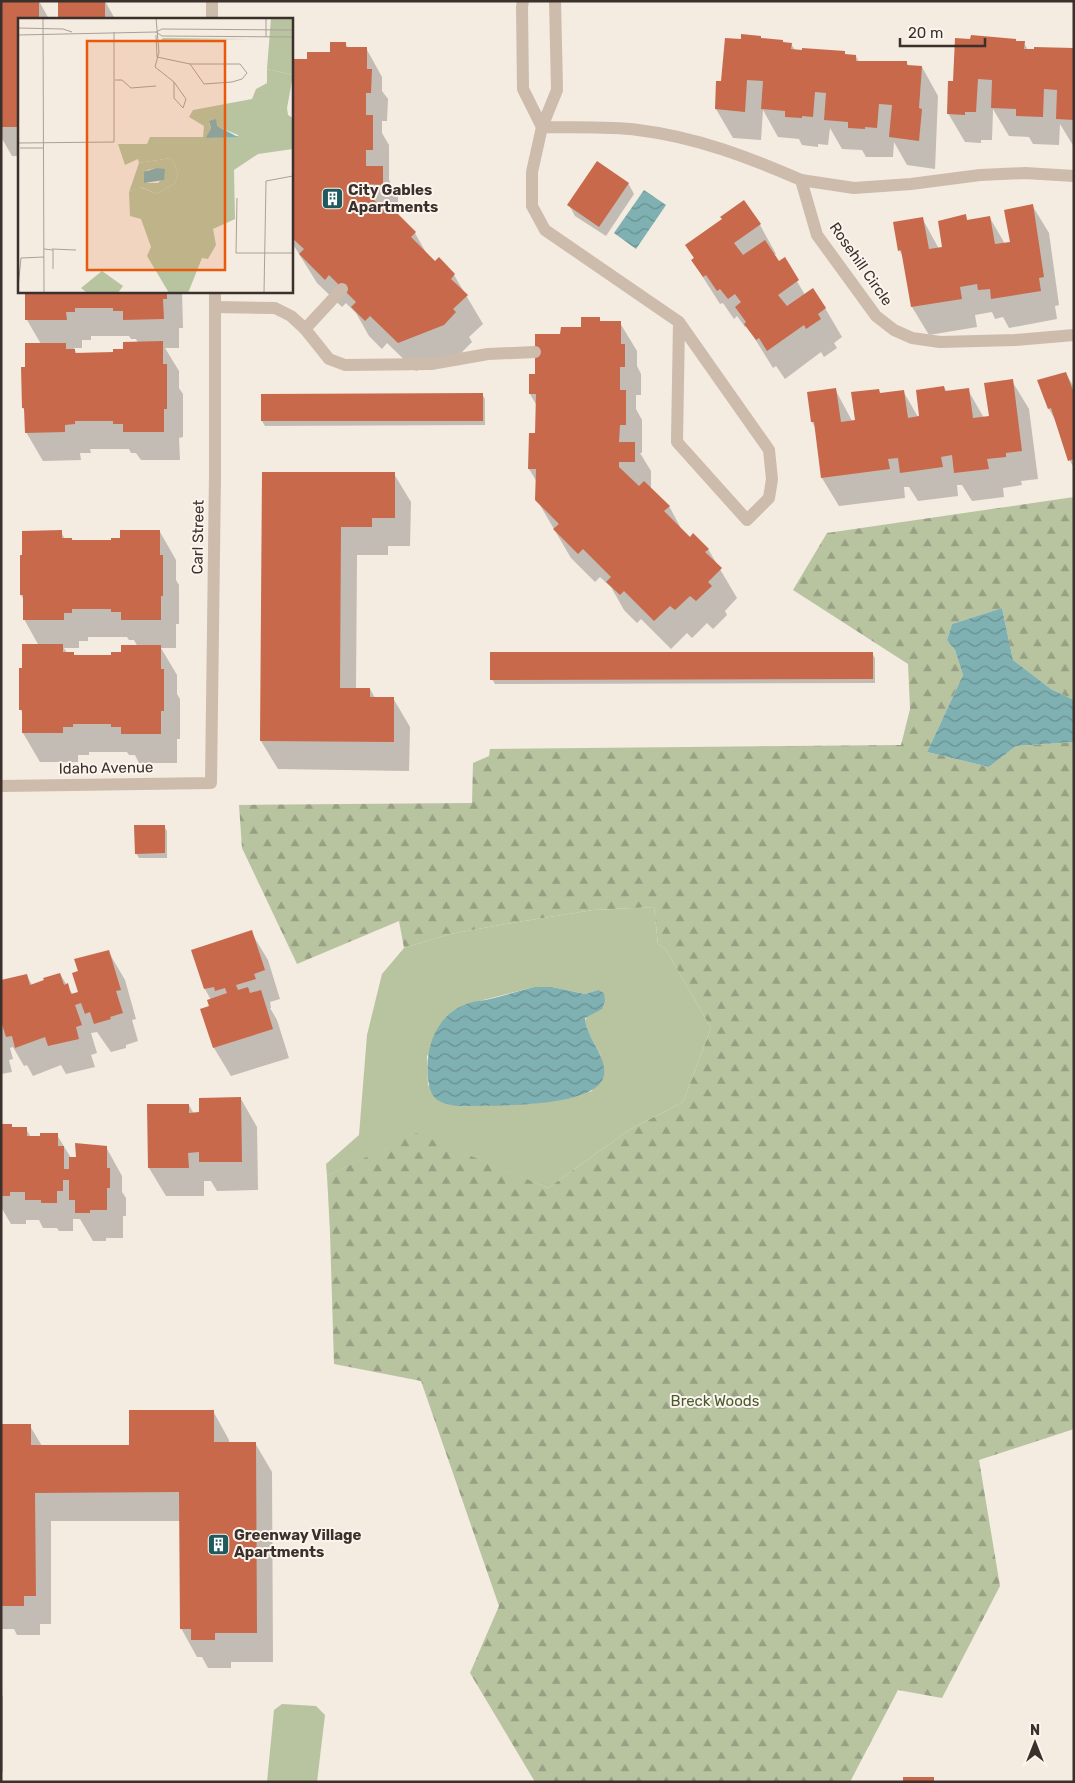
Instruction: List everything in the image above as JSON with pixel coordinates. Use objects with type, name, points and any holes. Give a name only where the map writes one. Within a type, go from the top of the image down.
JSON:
[{"type":"street","points":[[212,1],[212,18]]},
{"type":"street","points":[[523,1],[523,90],[542,127]]},
{"type":"street","points":[[555,1],[557,6],[557,90],[542,127],[532,172],[532,206],[545,230],[679,322],[769,450],[772,479],[769,498],[747,520],[677,442],[679,322]]},
{"type":"street","points":[[542,127],[636,129],[676,136],[747,157],[801,180],[854,188],[911,184],[998,174],[1025,173],[1074,176]]},
{"type":"street","name":"Rosehill Circle","points":[[801,180],[817,235],[876,316],[894,330],[912,338],[940,342],[1015,340],[1074,335]]},
{"type":"street","points":[[305,329],[342,289]]},
{"type":"street","name":"Carl Street","points":[[211,783],[215,292]]},
{"type":"street","points":[[215,307],[275,308],[290,316],[305,329],[329,359],[346,365],[432,364],[488,354],[535,352]]},
{"type":"street","name":"Idaho Avenue","points":[[1,786],[211,783]]},
{"type":"green space","name":"Breck Woods","points":[[1074,497],[1074,700],[1051,689],[1013,660],[1002,608],[952,624],[947,640],[955,650],[963,675],[927,752],[989,767],[1016,746],[1074,742],[1074,1429],[979,1460],[1000,1586],[942,1698],[898,1690],[850,1782],[535,1782],[470,1673],[499,1606],[421,1381],[334,1364],[327,1176],[416,1133],[548,1188],[629,1130],[683,1102],[711,1028],[665,948],[658,944],[654,907],[593,910],[512,923],[450,934],[404,948],[399,921],[297,964],[242,848],[239,805],[472,803],[473,763],[489,756],[490,749],[901,745],[910,709],[908,664],[793,590],[827,533]]},
{"type":"green space","points":[[654,907],[658,944],[665,948],[711,1028],[683,1102],[629,1130],[548,1188],[416,1134],[327,1176],[326,1164],[359,1135],[367,1035],[382,974],[404,948],[450,934],[593,910]],"holes":[[[534,987],[552,987],[585,994],[598,990],[585,1021],[588,1032],[601,1056],[592,1091],[559,1100],[525,1104],[457,1106],[428,1085],[427,1056],[464,1005]]]},
{"type":"green space","points":[[282,1704],[316,1706],[325,1715],[317,1782],[267,1782],[274,1710]]},
{"type":"water","points":[[644,190],[666,205],[636,249],[614,233]]},
{"type":"water","points":[[1002,608],[1013,660],[1051,689],[1074,700],[1074,742],[1016,746],[989,767],[927,752],[963,675],[955,650],[947,640],[952,624]]},
{"type":"water","points":[[534,987],[552,987],[585,994],[598,990],[604,993],[605,1001],[602,1009],[585,1018],[589,1033],[600,1053],[604,1068],[604,1075],[597,1086],[582,1094],[562,1100],[539,1103],[457,1106],[436,1099],[429,1085],[428,1056],[434,1035],[446,1017],[454,1010],[467,1004]]},
{"type":"building","points":[[1,1],[39,1],[39,18],[18,18],[18,127],[1,127]]},
{"type":"building","points":[[58,1],[105,1],[105,18],[58,18]]},
{"type":"building","points":[[741,34],[783,40],[783,42],[792,43],[791,49],[845,51],[845,54],[856,55],[856,61],[907,61],[907,65],[922,66],[919,108],[922,109],[919,141],[889,137],[892,105],[879,104],[877,128],[865,127],[865,129],[848,128],[848,122],[824,120],[826,93],[815,92],[813,117],[785,117],[785,111],[761,109],[763,81],[747,80],[745,112],[715,109],[716,81],[721,81],[725,38],[741,39]]},
{"type":"building","points":[[971,35],[1025,41],[1024,49],[1034,49],[1034,47],[1074,48],[1074,120],[1056,119],[1057,90],[1044,89],[1043,117],[1016,116],[1016,109],[991,108],[992,80],[978,79],[976,112],[965,112],[965,115],[947,114],[948,81],[953,81],[955,38],[970,39]]},
{"type":"building","name":"City Gables Apartments","points":[[330,42],[346,42],[346,47],[367,47],[367,69],[372,69],[371,93],[366,93],[366,115],[373,115],[373,150],[366,150],[366,166],[383,166],[383,185],[366,184],[366,192],[385,211],[390,206],[416,232],[411,237],[435,261],[439,257],[455,274],[451,279],[468,295],[453,309],[456,312],[444,325],[398,343],[370,316],[365,321],[351,307],[356,302],[329,275],[325,280],[299,254],[304,249],[292,238],[292,59],[307,59],[307,52],[330,52]]},
{"type":"building","points":[[597,161],[629,183],[599,227],[567,205]]},
{"type":"building","points":[[744,200],[761,224],[734,243],[743,255],[765,240],[779,261],[785,257],[799,280],[778,295],[787,306],[813,288],[826,308],[818,314],[821,319],[806,329],[804,325],[767,351],[759,338],[756,340],[744,324],[746,322],[735,307],[741,302],[735,294],[728,299],[720,289],[717,291],[706,275],[703,277],[691,260],[694,258],[685,245],[722,219],[720,217]]},
{"type":"building","points":[[1033,204],[1044,277],[1039,278],[1041,291],[991,299],[990,289],[978,290],[977,284],[960,287],[962,299],[911,307],[901,250],[898,251],[893,222],[923,217],[929,249],[942,247],[938,221],[966,214],[967,220],[990,216],[995,244],[1010,242],[1004,210]]},
{"type":"building","points":[[22,292],[167,292],[167,299],[163,299],[164,319],[123,320],[123,311],[113,311],[113,308],[75,308],[75,312],[66,312],[67,320],[25,320],[25,294],[22,294]]},
{"type":"building","points":[[581,317],[600,317],[600,321],[621,321],[621,344],[625,344],[625,367],[620,367],[620,390],[626,390],[626,425],[620,425],[619,442],[635,442],[635,462],[619,462],[619,467],[639,486],[644,481],[670,506],[664,511],[690,537],[693,533],[709,549],[705,552],[722,568],[708,582],[712,586],[696,601],[690,596],[675,610],[670,606],[654,621],[624,591],[620,595],[606,582],[611,577],[583,549],[578,554],[553,529],[559,524],[535,500],[536,469],[528,469],[529,433],[535,433],[536,394],[529,394],[529,374],[535,374],[535,334],[560,334],[561,327],[581,327]]},
{"type":"building","points":[[163,341],[163,364],[167,364],[167,409],[164,409],[164,432],[123,432],[123,424],[113,424],[113,421],[75,421],[75,424],[65,425],[65,432],[25,433],[21,367],[25,367],[25,343],[66,343],[66,349],[75,349],[75,353],[113,352],[113,349],[123,349],[123,342]]},
{"type":"building","points":[[1066,372],[1074,393],[1074,459],[1068,461],[1051,408],[1048,409],[1037,380]]},
{"type":"building","points":[[1013,379],[1022,451],[1006,453],[1006,457],[987,459],[989,469],[954,473],[952,455],[941,457],[943,467],[900,473],[898,458],[888,459],[890,469],[821,478],[814,422],[811,422],[807,392],[836,388],[841,422],[855,420],[851,392],[879,389],[880,393],[904,390],[908,418],[919,416],[916,390],[944,386],[945,391],[969,388],[973,418],[989,416],[984,383]]},
{"type":"building","points":[[483,393],[483,421],[261,421],[261,394]]},
{"type":"building","points":[[262,472],[395,472],[395,518],[372,518],[372,527],[341,527],[340,688],[370,688],[370,697],[394,697],[394,742],[260,741]]},
{"type":"building","points":[[62,530],[62,538],[72,538],[72,540],[111,540],[111,538],[120,538],[120,530],[160,530],[160,555],[163,555],[161,620],[121,620],[121,612],[111,612],[111,609],[72,609],[72,613],[64,613],[64,620],[23,620],[23,595],[20,595],[22,531]]},
{"type":"building","points":[[22,644],[63,644],[63,652],[74,652],[74,655],[111,655],[111,652],[121,652],[121,645],[161,645],[161,669],[164,669],[164,711],[161,711],[161,734],[121,734],[121,727],[111,727],[111,724],[73,724],[73,727],[63,727],[63,733],[22,733],[22,710],[19,710],[19,668],[22,668]]},
{"type":"building","points":[[490,652],[873,652],[873,679],[490,680]]},
{"type":"building","points":[[134,825],[165,825],[165,853],[135,854]]},
{"type":"building","points":[[252,930],[265,970],[254,974],[256,979],[236,985],[238,990],[248,987],[250,993],[261,990],[273,1029],[213,1048],[200,1009],[209,1006],[207,1000],[227,993],[225,988],[215,991],[214,987],[204,989],[191,950]]},
{"type":"building","points":[[109,950],[121,990],[116,991],[123,1013],[94,1024],[90,1012],[85,1014],[81,1003],[75,1005],[82,1025],[76,1027],[79,1039],[48,1046],[45,1037],[15,1048],[12,1036],[6,1037],[1,1021],[1,980],[27,974],[30,985],[44,980],[43,978],[60,973],[64,985],[68,983],[71,994],[78,992],[72,973],[78,971],[74,959]]},
{"type":"building","points":[[241,1097],[242,1162],[199,1162],[199,1152],[188,1153],[189,1168],[148,1168],[147,1104],[189,1104],[189,1113],[199,1112],[199,1098]]},
{"type":"building","points":[[1,1124],[12,1124],[12,1127],[27,1127],[27,1136],[40,1136],[40,1133],[58,1133],[58,1146],[64,1146],[64,1169],[69,1169],[69,1157],[76,1157],[75,1143],[107,1146],[107,1168],[110,1168],[110,1188],[107,1188],[107,1210],[90,1210],[90,1213],[75,1213],[75,1200],[69,1200],[69,1180],[63,1180],[63,1191],[57,1191],[57,1203],[25,1200],[25,1192],[10,1192],[10,1196],[1,1196]]},
{"type":"building","name":"Greenway Village Apartments","points":[[129,1410],[214,1410],[214,1442],[256,1442],[257,1633],[215,1633],[215,1640],[191,1640],[191,1629],[180,1629],[179,1492],[35,1493],[36,1596],[24,1596],[24,1606],[1,1606],[1,1424],[31,1424],[31,1445],[129,1445]]},
{"type":"building","points":[[903,1777],[934,1777],[934,1782],[903,1782]]},
{"type":"place","name":"City Gables Apartments","points":[[332,199]]},
{"type":"place","name":"Greenway Village Apartments","points":[[218,1544]]}]
